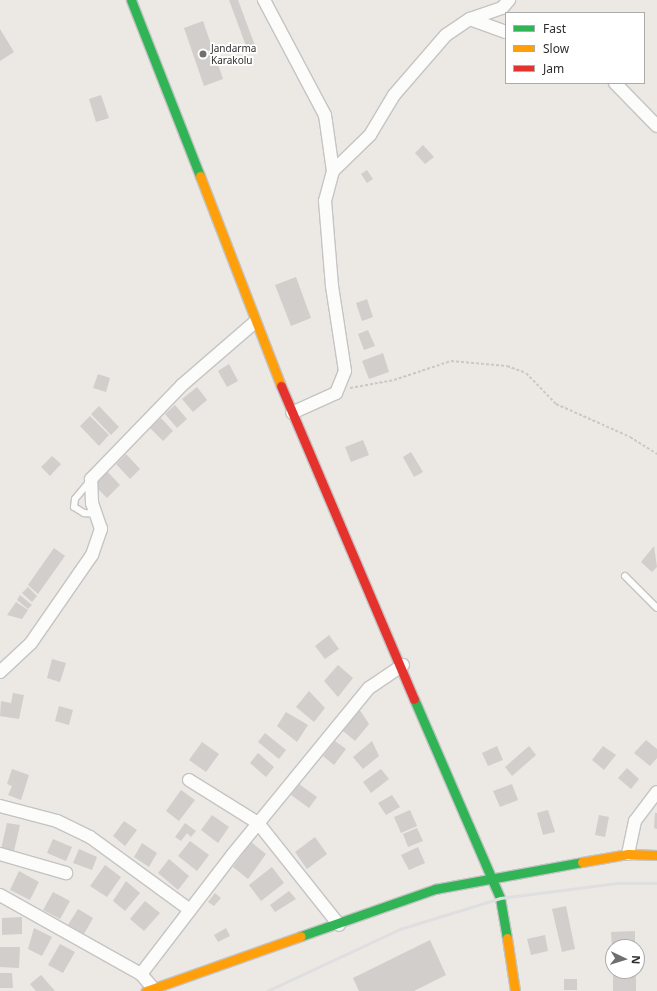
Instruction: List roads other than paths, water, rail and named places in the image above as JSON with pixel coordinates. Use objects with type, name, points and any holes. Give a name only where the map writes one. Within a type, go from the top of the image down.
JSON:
[{"type":"street","points":[[264,0],[325,115],[333,171],[325,201],[332,286],[345,371],[342,384],[336,393],[292,413]]},
{"type":"street","points":[[333,171],[370,135],[394,95],[446,35],[470,19],[502,8],[509,0]]},
{"type":"street","points":[[133,1],[255,322],[292,413],[403,665],[492,877],[500,898],[514,991]]},
{"type":"street","points":[[470,19],[505,32]]},
{"type":"street","points":[[616,84],[657,126]]},
{"type":"street","points":[[0,672],[31,643],[92,555],[100,537],[97,514],[92,503],[91,479],[182,385],[255,322]]},
{"type":"street","points":[[141,974],[258,823],[369,688],[403,665]]},
{"type":"street","points":[[189,780],[258,823],[339,925]]},
{"type":"street","points":[[628,854],[636,821],[657,792]]},
{"type":"street","points":[[0,806],[57,821],[90,837],[190,910]]},
{"type":"street","points":[[0,854],[66,873]]},
{"type":"street","points":[[0,895],[141,974],[149,990],[339,925],[435,889],[492,877],[628,854],[657,855]]},
{"type":"lane","points":[[91,479],[75,499],[74,507],[84,513],[97,514]]},
{"type":"lane","points":[[625,576],[657,608]]},
{"type":"railway","points":[[267,991],[400,929],[500,898],[617,883],[657,883]]},
{"type":"place","name":"Jandarma Karakolu","points":[[203,54]]}]
